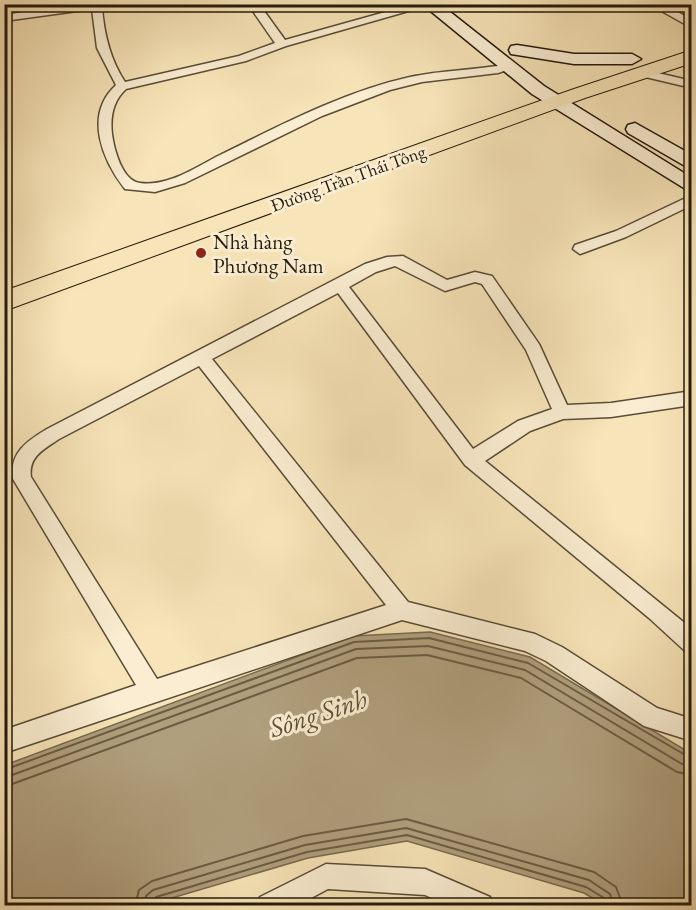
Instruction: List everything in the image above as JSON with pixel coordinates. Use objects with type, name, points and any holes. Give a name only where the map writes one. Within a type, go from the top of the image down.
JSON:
[{"type":"highway","name":"Đường Trần Thái Tông","points":[[636,66],[692,38]]},
{"type":"highway","name":"Đường Trần Thái Tông","points":[[4,278],[557,89],[636,66],[692,56]]},
{"type":"highway","name":"Đường Trần Thái Tông","points":[[4,301],[557,89]]},
{"type":"main road","points":[[423,5],[448,19],[510,67],[557,89],[692,164]]},
{"type":"main road","points":[[501,37],[557,89],[692,187]]},
{"type":"main road","points":[[517,50],[549,58],[636,66]]},
{"type":"street","points":[[27,4],[35,13]]},
{"type":"street","points":[[253,4],[282,44]]},
{"type":"street","points":[[654,4],[692,26]]},
{"type":"street","points":[[4,18],[100,5],[104,55],[109,68],[122,86]]},
{"type":"street","points":[[423,5],[282,44],[242,58],[122,86],[113,93],[108,106],[106,144],[116,169],[130,186],[148,189],[186,177],[320,111],[360,95],[429,77],[479,74],[510,67]]},
{"type":"street","points":[[636,66],[692,85]]},
{"type":"street","points":[[580,249],[621,234],[692,200]]},
{"type":"street","points":[[152,691],[22,479],[19,466],[24,456],[53,434],[386,261],[396,260],[404,261],[445,286],[475,277],[487,280],[533,348],[562,412]]},
{"type":"street","points":[[340,285],[471,460],[656,611],[692,644]]},
{"type":"street","points":[[201,356],[402,610]]},
{"type":"street","points":[[471,460],[524,426],[562,412],[611,410],[692,398]]},
{"type":"street","points":[[4,742],[152,691],[402,610],[528,640],[554,654],[652,718],[692,730]]},
{"type":"street","points":[[269,906],[327,876],[425,882],[481,906]]},
{"type":"water","name":"Sông Sinh","points":[[430,632],[530,657],[691,755],[691,905],[604,905],[584,893],[407,841],[308,858],[148,905],[5,906],[5,765],[353,636]]},
{"type":"railway","points":[[687,906],[692,902]]},
{"type":"place","name":"Nhà hàng Phương Nam","points":[[201,253]]}]
